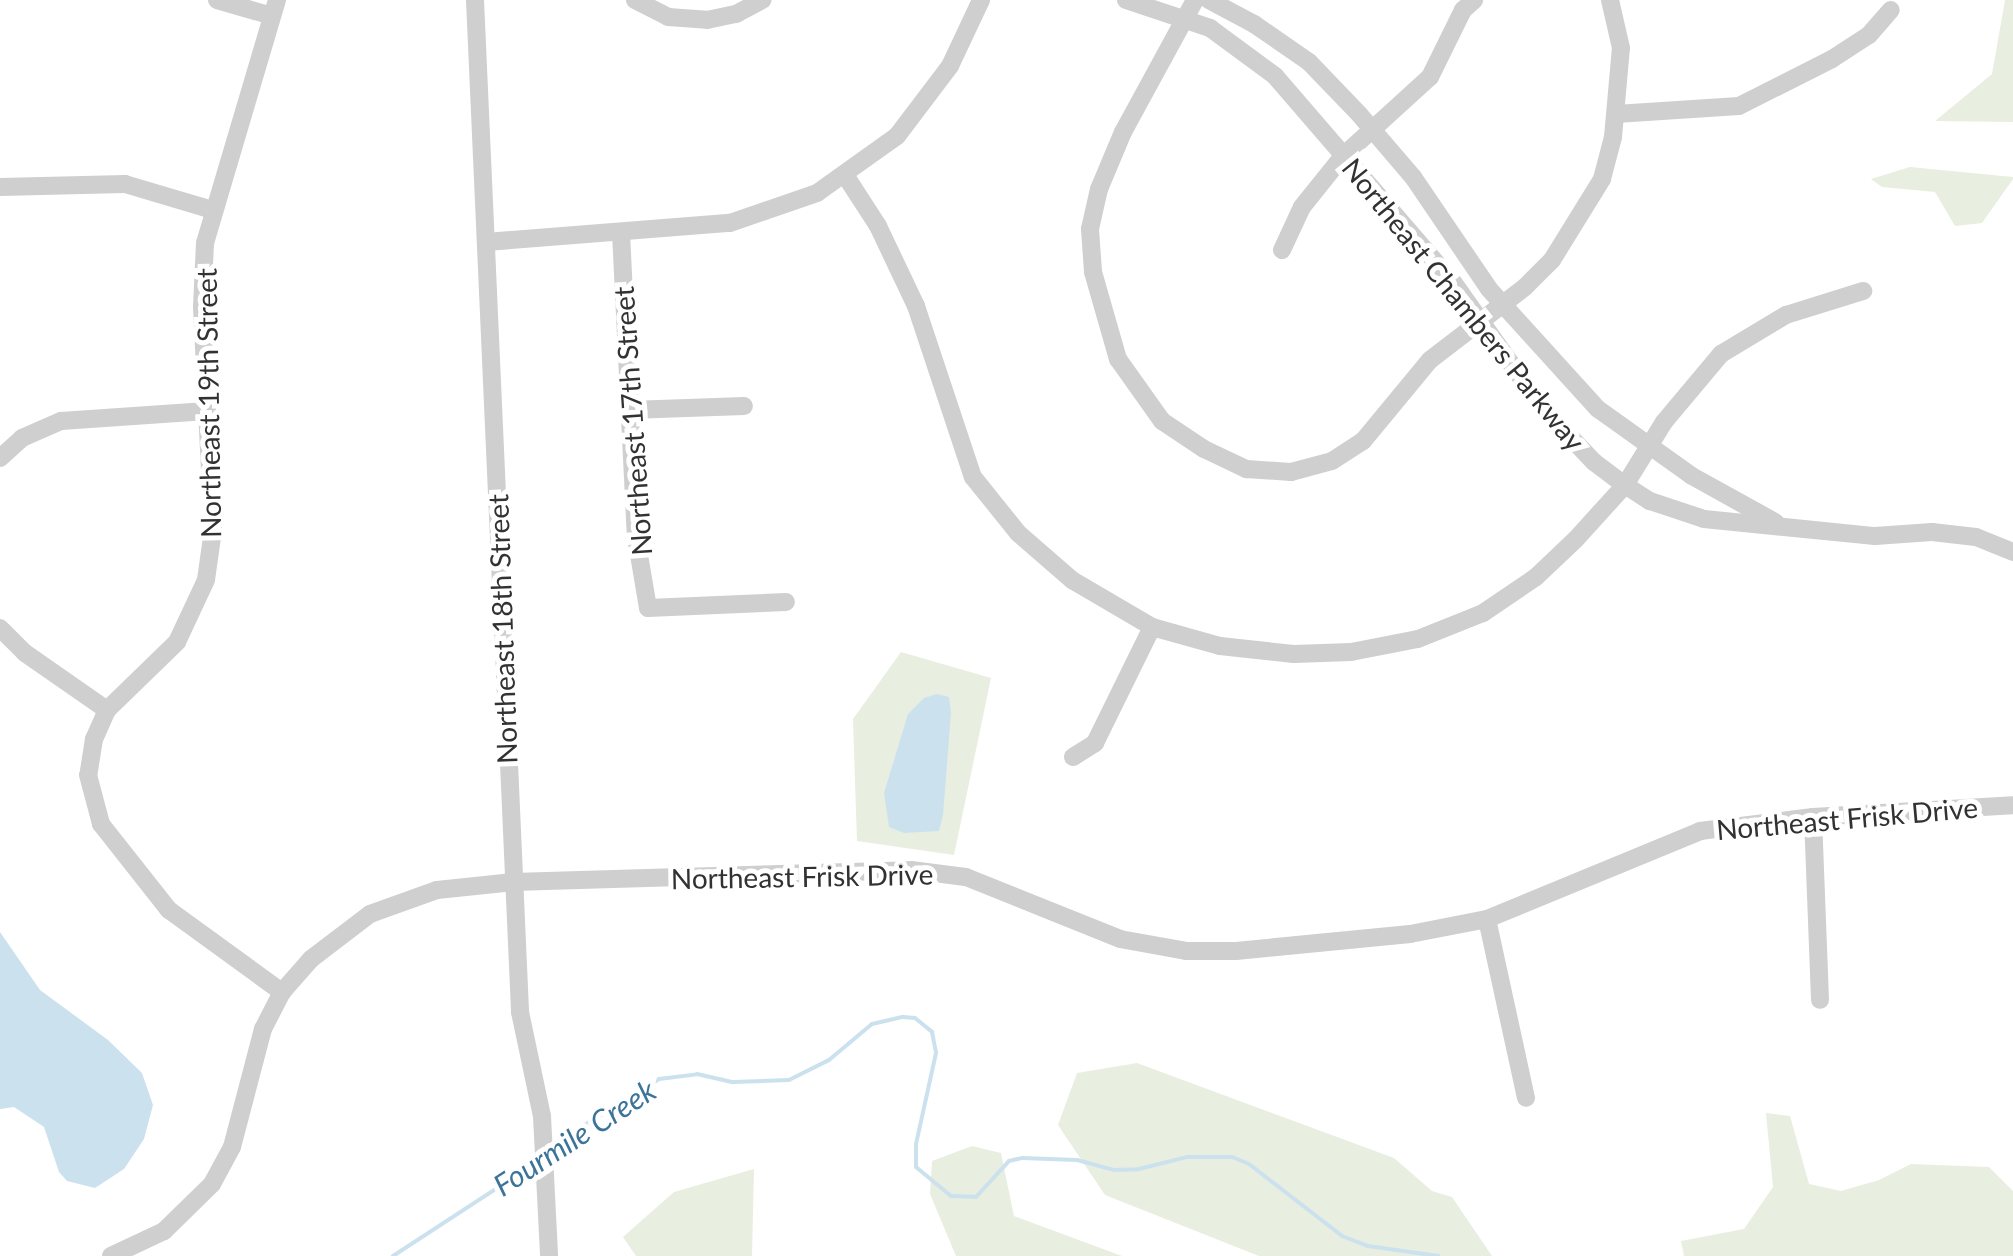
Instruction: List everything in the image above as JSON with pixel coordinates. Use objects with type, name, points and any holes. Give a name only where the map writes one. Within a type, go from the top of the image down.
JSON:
[{"type":"street","points":[[217,0],[275,8]]},
{"type":"street","name":"Northeast 18th Street","points":[[476,0],[520,1012],[542,1116],[549,1256]]},
{"type":"street","points":[[635,0],[668,17],[707,20],[736,14],[762,0]]},
{"type":"street","points":[[486,242],[730,223],[818,192],[897,136],[950,66],[981,0]]},
{"type":"street","name":"Northeast Chambers Parkway","points":[[1126,0],[1210,28],[1275,76],[1342,157],[1368,180],[1481,319],[1550,416],[1594,462],[1650,501],[1704,519],[1746,526],[1780,525],[1876,536],[1932,532],[1976,537],[2013,552]]},
{"type":"street","points":[[1195,0],[1123,132],[1099,189],[1090,229],[1092,272],[1118,359],[1162,421],[1204,449],[1246,469],[1291,472],[1332,462],[1363,440],[1430,360],[1552,260],[1602,179],[1616,114],[1621,48],[1610,0]]},
{"type":"street","name":"Northeast Chambers Parkway","points":[[1209,0],[1254,24],[1309,62],[1412,177],[1501,303],[1570,382],[1701,482],[1780,525]]},
{"type":"street","points":[[1282,250],[1302,207],[1342,157],[1430,77],[1463,10],[1474,0]]},
{"type":"street","name":"Northeast 19th Street","points":[[275,8],[212,210],[202,275],[213,530],[199,601],[161,661],[107,710],[94,739],[88,775],[101,824],[169,910],[282,992]]},
{"type":"street","points":[[1616,114],[1738,106],[1832,60],[1869,35],[1892,10]]},
{"type":"street","points":[[845,175],[878,226],[916,306],[973,477],[1018,533],[1072,580],[1152,627],[1220,646],[1294,654],[1352,652],[1418,638],[1483,614],[1536,577],[1625,485],[1648,444],[1721,354],[1786,315],[1862,291]]},
{"type":"street","points":[[0,187],[125,184],[212,210]]},
{"type":"street","name":"Northeast 17th Street","points":[[620,233],[636,536],[648,608],[786,602]]},
{"type":"street","points":[[630,410],[744,406]]},
{"type":"street","points":[[0,458],[22,438],[61,421],[207,411]]},
{"type":"street","points":[[1073,757],[1095,744],[1152,627]]},
{"type":"street","points":[[0,628],[24,653],[107,710]]},
{"type":"street","name":"Northeast Frisk Drive","points":[[111,1256],[142,1244],[173,1224],[200,1200],[222,1168],[238,1130],[253,1058],[282,992],[330,942],[370,914],[438,890],[513,882],[939,872],[1007,891],[1120,939],[1186,951],[1236,952],[1410,934],[1487,919],[1700,831],[1814,817],[2013,805]]},
{"type":"street","points":[[1814,817],[1820,1000]]},
{"type":"street","points":[[1487,919],[1526,1098]]},
{"type":"shaded area","points":[[2005,0],[2013,0],[2013,122],[1935,121],[1992,74]]},
{"type":"shaded area","points":[[1910,167],[2013,179],[1982,223],[1955,226],[1935,192],[1882,187],[1871,179]]},
{"type":"shaded area","points":[[901,652],[991,678],[954,855],[857,841],[853,719]]},
{"type":"shaded area","points":[[1137,1063],[1394,1158],[1432,1191],[1452,1197],[1492,1256],[1259,1256],[1105,1195],[1058,1125],[1077,1073]]},
{"type":"shaded area","points":[[1766,1113],[1790,1116],[1809,1184],[1841,1191],[1879,1180],[1911,1164],[1989,1167],[2013,1191],[2013,1256],[1684,1256],[1681,1241],[1744,1229],[1773,1187]]},
{"type":"shaded area","points":[[972,1146],[1001,1153],[1014,1216],[1122,1256],[956,1256],[930,1194],[932,1161]]},
{"type":"shaded area","points":[[754,1169],[752,1256],[636,1256],[623,1237],[674,1192]]},
{"type":"water","points":[[937,694],[949,697],[951,713],[943,815],[939,831],[904,833],[889,827],[884,793],[908,714],[924,698]]},
{"type":"water","points":[[0,932],[40,990],[108,1040],[142,1073],[153,1105],[144,1139],[124,1169],[95,1188],[67,1181],[59,1172],[44,1127],[14,1107],[0,1109]]},
{"type":"waterway","name":"Fourmile Creek","points":[[550,1152],[583,1126],[659,1079],[697,1074],[733,1082],[789,1080],[829,1060],[872,1024],[915,1018],[932,1032],[936,1053],[916,1144],[916,1167],[951,1196],[976,1197],[1009,1161],[1022,1158],[1077,1160],[1114,1170],[1139,1169],[1187,1157],[1232,1157],[1249,1164],[1342,1236],[1368,1246],[1438,1256]]},
{"type":"waterway","name":"Fourmile Creek","points":[[393,1256],[539,1161]]}]
